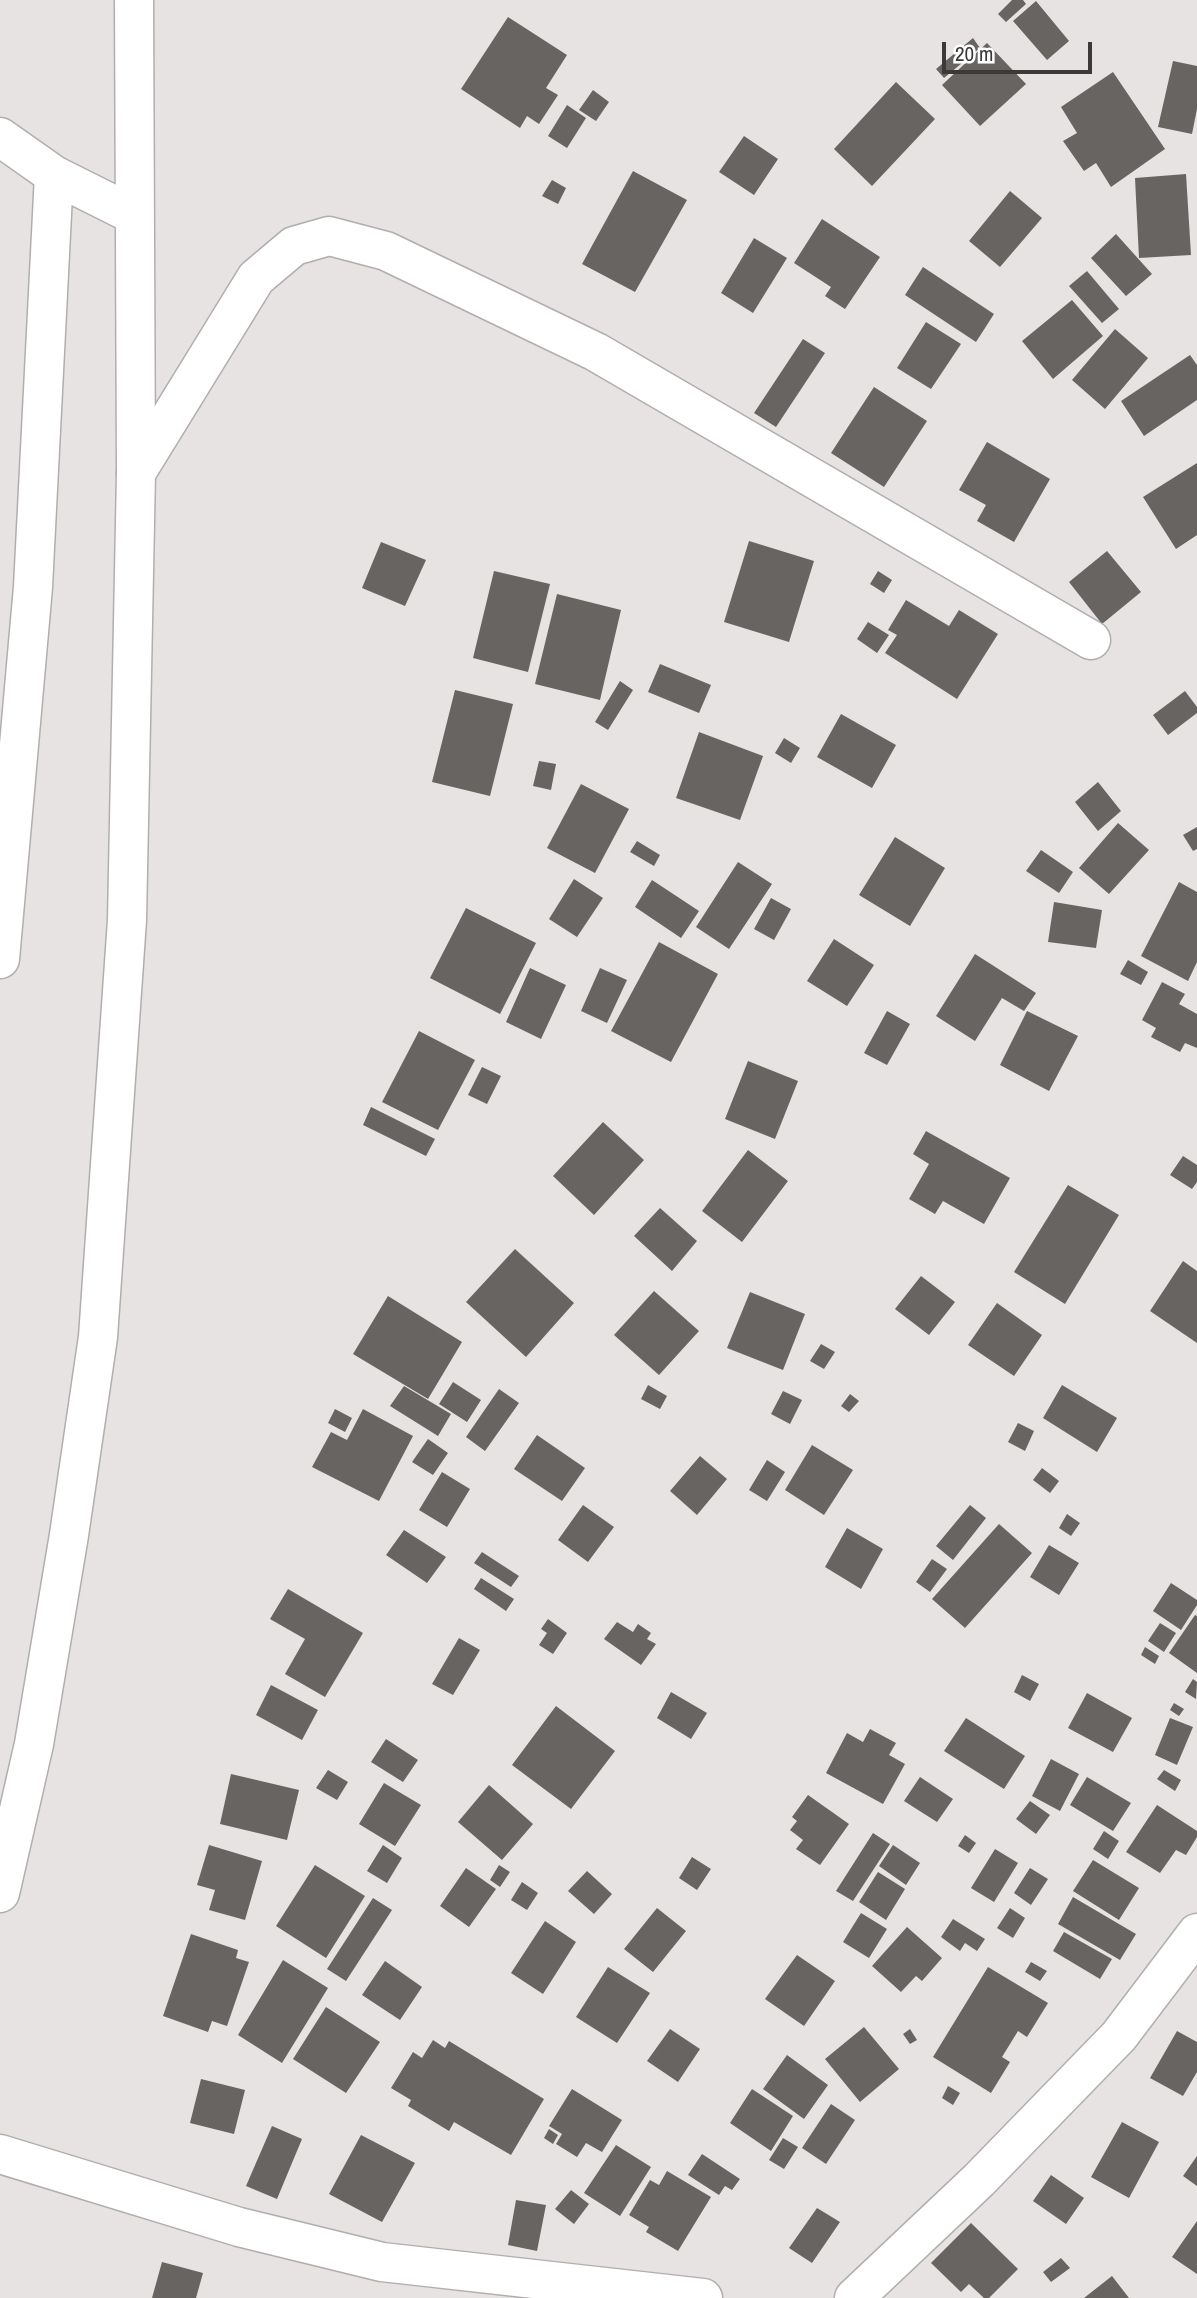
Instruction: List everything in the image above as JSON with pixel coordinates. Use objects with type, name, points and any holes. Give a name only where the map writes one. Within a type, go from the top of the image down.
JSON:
[{"type":"street","points":[[0,1893],[34,1744],[69,1535],[98,1337],[127,920],[136,473],[134,0]]},
{"type":"street","points":[[0,137],[54,175],[134,215]]},
{"type":"street","points":[[0,960],[3,901],[33,587],[54,175]]},
{"type":"street","points":[[136,473],[256,278],[294,246],[329,236],[386,251],[596,352],[1091,640]]},
{"type":"street","points":[[854,2298],[979,2180],[1119,2036],[1197,1933]]},
{"type":"street","points":[[0,2154],[239,2227],[382,2262],[703,2298]]},
{"type":"building","points":[[1012,0],[1023,0],[1026,4],[1006,22],[998,14]]},
{"type":"building","points":[[1036,1],[1069,41],[1047,60],[1013,21]]},
{"type":"building","points":[[508,17],[567,55],[546,88],[558,95],[539,124],[527,116],[520,128],[461,89]]},
{"type":"building","points":[[973,38],[980,48],[944,78],[936,69]]},
{"type":"building","points":[[987,43],[1026,84],[980,126],[942,85]]},
{"type":"building","points":[[1173,61],[1197,66],[1197,109],[1192,134],[1158,127]]},
{"type":"building","points":[[1113,72],[1165,149],[1111,187],[1096,163],[1084,171],[1063,141],[1077,133],[1061,107]]},
{"type":"building","points":[[896,82],[935,119],[872,186],[834,149]]},
{"type":"building","points":[[593,90],[609,102],[596,121],[579,110]]},
{"type":"building","points":[[567,105],[586,118],[567,148],[548,136]]},
{"type":"building","points":[[744,136],[778,159],[754,195],[719,172]]},
{"type":"building","points":[[633,171],[687,200],[635,292],[582,264]]},
{"type":"building","points":[[1186,174],[1191,255],[1139,258],[1135,178]]},
{"type":"building","points":[[552,180],[566,188],[558,204],[542,196]]},
{"type":"building","points":[[1010,191],[1042,218],[1000,267],[969,241]]},
{"type":"building","points":[[822,219],[880,257],[845,309],[825,296],[831,287],[794,263]]},
{"type":"building","points":[[1116,234],[1152,274],[1126,296],[1091,258]]},
{"type":"building","points":[[754,238],[787,258],[753,313],[721,293]]},
{"type":"building","points":[[923,267],[994,314],[976,342],[905,295]]},
{"type":"building","points":[[1087,271],[1119,309],[1102,323],[1069,286]]},
{"type":"building","points":[[1072,300],[1103,336],[1053,379],[1022,341]]},
{"type":"building","points":[[926,322],[961,344],[931,389],[897,368]]},
{"type":"building","points":[[1115,329],[1148,358],[1105,409],[1072,380]]},
{"type":"building","points":[[803,339],[825,353],[776,427],[754,413]]},
{"type":"building","points":[[1190,355],[1197,365],[1197,400],[1144,436],[1121,401]]},
{"type":"building","points":[[874,387],[927,421],[884,487],[831,453]]},
{"type":"building","points":[[987,442],[1050,479],[1014,542],[977,521],[986,505],[959,490]]},
{"type":"building","points":[[1197,463],[1197,535],[1176,549],[1143,497]]},
{"type":"building","points":[[749,541],[814,561],[789,642],[724,622]]},
{"type":"building","points":[[381,542],[426,560],[405,606],[362,588]]},
{"type":"building","points":[[1107,551],[1141,592],[1102,624],[1069,582]]},
{"type":"building","points":[[494,571],[550,584],[528,672],[473,658]]},
{"type":"building","points":[[878,571],[892,580],[884,593],[870,584]]},
{"type":"building","points":[[557,594],[621,610],[600,700],[535,684]]},
{"type":"building","points":[[906,600],[949,626],[959,610],[998,634],[957,699],[885,653],[897,635],[888,630]]},
{"type":"building","points":[[868,622],[889,635],[877,653],[857,639]]},
{"type":"building","points":[[660,664],[711,685],[699,713],[648,692]]},
{"type":"building","points":[[620,681],[633,690],[608,730],[595,722]]},
{"type":"building","points":[[455,690],[513,704],[490,796],[432,782]]},
{"type":"building","points":[[1185,691],[1197,707],[1197,713],[1168,735],[1153,715]]},
{"type":"building","points":[[841,714],[896,745],[872,788],[817,757]]},
{"type":"building","points":[[699,732],[763,756],[740,820],[676,798]]},
{"type":"building","points":[[784,738],[800,748],[791,763],[775,753]]},
{"type":"building","points":[[539,761],[556,764],[551,790],[533,786]]},
{"type":"building","points":[[1098,782],[1121,811],[1098,831],[1075,802]]},
{"type":"building","points":[[581,784],[629,809],[595,873],[547,848]]},
{"type":"building","points":[[1118,823],[1149,850],[1109,894],[1079,868]]},
{"type":"building","points":[[1197,827],[1197,849],[1193,851],[1183,835]]},
{"type":"building","points":[[895,837],[945,868],[910,926],[859,895]]},
{"type":"building","points":[[637,841],[660,855],[654,866],[630,852]]},
{"type":"building","points":[[1041,850],[1073,872],[1059,893],[1026,871]]},
{"type":"building","points":[[738,862],[772,884],[729,949],[696,927]]},
{"type":"building","points":[[574,879],[603,898],[577,937],[549,919]]},
{"type":"building","points":[[652,880],[699,911],[681,938],[635,907]]},
{"type":"building","points":[[1179,882],[1197,892],[1197,962],[1188,981],[1141,956]]},
{"type":"building","points":[[771,898],[791,909],[774,940],[754,929]]},
{"type":"building","points":[[1054,902],[1102,910],[1096,948],[1048,942]]},
{"type":"building","points":[[466,908],[536,943],[500,1014],[430,978]]},
{"type":"building","points":[[834,939],[874,965],[847,1006],[807,981]]},
{"type":"building","points":[[659,942],[718,974],[671,1062],[611,1031]]},
{"type":"building","points":[[975,954],[1036,993],[1024,1011],[1002,998],[975,1041],[936,1016]]},
{"type":"building","points":[[1128,960],[1148,972],[1141,985],[1120,974]]},
{"type":"building","points":[[530,968],[566,985],[541,1039],[506,1022]]},
{"type":"building","points":[[600,968],[627,980],[607,1023],[581,1011]]},
{"type":"building","points":[[1162,982],[1185,994],[1179,1004],[1197,1014],[1197,1048],[1185,1043],[1180,1052],[1151,1037],[1156,1028],[1142,1020]]},
{"type":"building","points":[[887,1011],[910,1024],[887,1065],[864,1053]]},
{"type":"building","points":[[1027,1011],[1078,1036],[1049,1091],[1000,1065]]},
{"type":"building","points":[[419,1031],[475,1060],[438,1130],[382,1102]]},
{"type":"building","points":[[748,1061],[798,1081],[775,1139],[725,1119]]},
{"type":"building","points":[[482,1067],[501,1076],[487,1104],[468,1095]]},
{"type":"building","points":[[371,1107],[435,1139],[426,1156],[363,1125]]},
{"type":"building","points":[[603,1122],[644,1160],[594,1215],[553,1176]]},
{"type":"building","points":[[926,1131],[1010,1178],[984,1224],[943,1201],[935,1214],[909,1199],[929,1164],[913,1154]]},
{"type":"building","points":[[748,1150],[788,1181],[742,1242],[702,1211]]},
{"type":"building","points":[[1183,1156],[1197,1165],[1197,1182],[1192,1189],[1170,1175]]},
{"type":"building","points":[[1068,1185],[1119,1215],[1065,1304],[1014,1272]]},
{"type":"building","points":[[660,1208],[697,1241],[672,1271],[634,1236]]},
{"type":"building","points":[[515,1249],[574,1303],[526,1357],[466,1302]]},
{"type":"building","points":[[1183,1261],[1197,1271],[1197,1343],[1150,1311]]},
{"type":"building","points":[[921,1276],[955,1302],[929,1335],[895,1309]]},
{"type":"building","points":[[654,1291],[699,1331],[659,1375],[614,1335]]},
{"type":"building","points":[[750,1292],[805,1314],[783,1370],[727,1348]]},
{"type":"building","points":[[388,1296],[462,1342],[428,1399],[353,1354]]},
{"type":"building","points":[[997,1303],[1042,1335],[1014,1376],[968,1345]]},
{"type":"building","points":[[821,1344],[835,1352],[824,1369],[810,1361]]},
{"type":"building","points":[[453,1382],[481,1400],[467,1422],[439,1404]]},
{"type":"building","points":[[648,1385],[667,1396],[660,1409],[641,1399]]},
{"type":"building","points":[[1062,1385],[1117,1418],[1097,1452],[1043,1418]]},
{"type":"building","points":[[404,1386],[451,1414],[438,1436],[390,1406]]},
{"type":"building","points":[[499,1389],[519,1403],[485,1451],[466,1437]]},
{"type":"building","points":[[783,1391],[802,1400],[790,1424],[771,1414]]},
{"type":"building","points":[[850,1394],[859,1401],[849,1412],[841,1406]]},
{"type":"building","points":[[335,1409],[352,1418],[345,1432],[328,1423]]},
{"type":"building","points":[[363,1409],[413,1436],[379,1501],[312,1467],[331,1432],[347,1440]]},
{"type":"building","points":[[1018,1423],[1034,1431],[1025,1451],[1008,1442]]},
{"type":"building","points":[[537,1435],[585,1468],[562,1501],[514,1469]]},
{"type":"building","points":[[428,1439],[448,1453],[433,1475],[412,1462]]},
{"type":"building","points":[[812,1445],[853,1470],[824,1515],[785,1490]]},
{"type":"building","points":[[700,1456],[727,1479],[697,1515],[670,1491]]},
{"type":"building","points":[[767,1460],[785,1472],[767,1501],[749,1490]]},
{"type":"building","points":[[1042,1468],[1059,1481],[1050,1493],[1033,1480]]},
{"type":"building","points":[[442,1472],[470,1489],[447,1527],[419,1510]]},
{"type":"building","points":[[583,1505],[614,1527],[588,1562],[558,1540]]},
{"type":"building","points":[[970,1505],[986,1518],[953,1560],[936,1546]]},
{"type":"building","points":[[1067,1514],[1080,1523],[1071,1536],[1059,1528]]},
{"type":"building","points":[[999,1524],[1032,1553],[965,1628],[932,1599]]},
{"type":"building","points":[[847,1528],[883,1549],[861,1589],[825,1567]]},
{"type":"building","points":[[404,1530],[446,1557],[427,1583],[386,1555]]},
{"type":"building","points":[[1049,1545],[1079,1563],[1059,1595],[1030,1577]]},
{"type":"building","points":[[482,1552],[519,1576],[511,1587],[474,1563]]},
{"type":"building","points":[[932,1559],[947,1569],[930,1592],[916,1582]]},
{"type":"building","points":[[481,1578],[514,1599],[506,1611],[474,1589]]},
{"type":"building","points":[[1171,1583],[1197,1600],[1197,1605],[1181,1630],[1153,1611]]},
{"type":"building","points":[[288,1589],[363,1633],[325,1697],[285,1674],[305,1639],[270,1619]]},
{"type":"building","points":[[1195,1615],[1197,1616],[1197,1673],[1169,1653]]},
{"type":"building","points":[[548,1619],[567,1633],[553,1654],[539,1645],[547,1633],[541,1629]]},
{"type":"building","points":[[617,1622],[633,1632],[638,1624],[651,1633],[647,1639],[656,1644],[641,1665],[604,1639]]},
{"type":"building","points":[[1160,1623],[1176,1633],[1164,1652],[1148,1641]]},
{"type":"building","points":[[459,1638],[480,1650],[453,1695],[432,1684]]},
{"type":"building","points":[[1145,1647],[1159,1656],[1155,1664],[1141,1655]]},
{"type":"building","points":[[1022,1675],[1039,1684],[1030,1701],[1014,1692]]},
{"type":"building","points":[[1193,1679],[1197,1682],[1196,1699],[1185,1692]]},
{"type":"building","points":[[271,1685],[318,1710],[302,1740],[256,1715]]},
{"type":"building","points":[[671,1692],[707,1713],[691,1739],[657,1718]]},
{"type":"building","points":[[1087,1693],[1132,1718],[1113,1752],[1068,1728]]},
{"type":"building","points":[[1174,1703],[1184,1709],[1179,1716],[1170,1710]]},
{"type":"building","points":[[556,1706],[615,1751],[571,1809],[512,1765]]},
{"type":"building","points":[[966,1718],[1025,1756],[1004,1789],[944,1751]]},
{"type":"building","points":[[1170,1718],[1193,1727],[1177,1765],[1155,1755]]},
{"type":"building","points":[[870,1729],[896,1743],[889,1755],[905,1764],[883,1804],[826,1773],[847,1733],[863,1742]]},
{"type":"building","points":[[386,1739],[418,1760],[403,1782],[371,1762]]},
{"type":"building","points":[[1051,1759],[1079,1774],[1060,1811],[1032,1796]]},
{"type":"building","points":[[328,1770],[348,1782],[337,1800],[316,1788]]},
{"type":"building","points":[[1164,1770],[1181,1780],[1175,1791],[1157,1779]]},
{"type":"building","points":[[231,1774],[299,1790],[287,1840],[220,1824]]},
{"type":"building","points":[[920,1777],[953,1799],[937,1822],[904,1801]]},
{"type":"building","points":[[1087,1777],[1131,1803],[1113,1831],[1070,1805]]},
{"type":"building","points":[[384,1783],[421,1805],[395,1846],[359,1824]]},
{"type":"building","points":[[489,1785],[533,1824],[502,1860],[458,1822]]},
{"type":"building","points":[[808,1795],[849,1824],[820,1865],[796,1849],[803,1840],[790,1830],[797,1821],[792,1817]]},
{"type":"building","points":[[1030,1801],[1050,1815],[1036,1834],[1016,1819]]},
{"type":"building","points":[[1157,1805],[1197,1831],[1197,1837],[1186,1855],[1176,1850],[1160,1873],[1126,1852]]},
{"type":"building","points":[[1104,1831],[1119,1841],[1108,1859],[1093,1849]]},
{"type":"building","points":[[873,1833],[890,1844],[853,1901],[836,1891]]},
{"type":"building","points":[[965,1835],[976,1843],[969,1853],[958,1846]]},
{"type":"building","points":[[209,1845],[262,1861],[245,1920],[209,1910],[215,1890],[197,1885]]},
{"type":"building","points":[[383,1845],[402,1858],[387,1883],[367,1871]]},
{"type":"building","points":[[893,1845],[920,1863],[906,1885],[879,1866]]},
{"type":"building","points":[[995,1849],[1018,1863],[994,1902],[971,1888]]},
{"type":"building","points":[[692,1857],[711,1869],[697,1890],[679,1878]]},
{"type":"building","points":[[1093,1860],[1139,1888],[1119,1920],[1073,1891]]},
{"type":"building","points":[[315,1865],[365,1896],[326,1958],[276,1926]]},
{"type":"building","points":[[499,1865],[510,1872],[500,1887],[490,1880]]},
{"type":"building","points":[[466,1868],[496,1889],[469,1927],[440,1906]]},
{"type":"building","points":[[1030,1868],[1048,1879],[1031,1905],[1014,1893]]},
{"type":"building","points":[[587,1871],[612,1894],[594,1914],[568,1891]]},
{"type":"building","points":[[878,1872],[905,1889],[886,1920],[859,1902]]},
{"type":"building","points":[[522,1882],[538,1893],[527,1910],[511,1900]]},
{"type":"building","points":[[1073,1897],[1136,1934],[1120,1960],[1058,1924]]},
{"type":"building","points":[[373,1898],[392,1910],[346,1981],[327,1969]]},
{"type":"building","points":[[657,1908],[686,1931],[653,1972],[624,1949]]},
{"type":"building","points":[[1010,1908],[1025,1918],[1013,1938],[997,1928]]},
{"type":"building","points":[[861,1913],[887,1929],[869,1958],[843,1942]]},
{"type":"building","points":[[953,1919],[985,1939],[977,1951],[965,1943],[960,1951],[941,1937]]},
{"type":"building","points":[[545,1921],[576,1942],[543,1994],[511,1973]]},
{"type":"building","points":[[907,1927],[942,1958],[922,1981],[916,1976],[901,1992],[872,1966]]},
{"type":"building","points":[[1064,1932],[1112,1959],[1100,1979],[1053,1951]]},
{"type":"building","points":[[191,1934],[238,1950],[236,1958],[249,1962],[227,2026],[212,2021],[208,2032],[163,2016]]},
{"type":"building","points":[[797,1955],[835,1981],[804,2026],[765,1999]]},
{"type":"building","points":[[283,1960],[328,1988],[282,2063],[238,2035]]},
{"type":"building","points":[[385,1961],[422,1987],[400,2020],[362,1995]]},
{"type":"building","points":[[1031,1962],[1047,1971],[1040,1981],[1025,1972]]},
{"type":"building","points":[[608,1967],[650,1993],[617,2043],[576,2017]]},
{"type":"building","points":[[988,1967],[1048,2003],[1027,2037],[1018,2031],[1002,2057],[1010,2062],[991,2093],[933,2057]]},
{"type":"building","points":[[326,2007],[380,2042],[346,2093],[293,2059]]},
{"type":"building","points":[[864,2027],[899,2069],[860,2102],[825,2059]]},
{"type":"building","points":[[670,2029],[700,2049],[678,2082],[647,2061]]},
{"type":"building","points":[[910,2029],[917,2040],[910,2044],[903,2034]]},
{"type":"building","points":[[1177,2031],[1197,2042],[1197,2072],[1183,2096],[1150,2078]]},
{"type":"building","points":[[433,2040],[445,2048],[449,2041],[544,2099],[511,2155],[454,2122],[449,2131],[408,2106],[411,2100],[391,2088],[413,2052],[422,2058]]},
{"type":"building","points":[[787,2055],[828,2085],[804,2119],[763,2089]]},
{"type":"building","points":[[201,2079],[245,2090],[234,2134],[190,2123]]},
{"type":"building","points":[[948,2086],[960,2093],[953,2105],[942,2098]]},
{"type":"building","points":[[572,2089],[622,2120],[602,2152],[586,2143],[577,2157],[556,2144],[562,2134],[549,2126]]},
{"type":"building","points":[[752,2089],[793,2116],[771,2151],[730,2123]]},
{"type":"building","points":[[831,2104],[855,2120],[826,2164],[802,2148]]},
{"type":"building","points":[[1122,2122],[1159,2142],[1129,2198],[1091,2177]]},
{"type":"building","points":[[272,2126],[302,2139],[277,2199],[246,2186]]},
{"type":"building","points":[[549,2129],[558,2135],[553,2144],[544,2138]]},
{"type":"building","points":[[361,2135],[415,2163],[382,2222],[329,2194]]},
{"type":"building","points":[[783,2138],[798,2147],[784,2169],[769,2160]]},
{"type":"building","points":[[616,2145],[651,2167],[620,2216],[584,2193]]},
{"type":"building","points":[[702,2154],[740,2179],[732,2190],[725,2186],[719,2195],[688,2175]]},
{"type":"building","points":[[1197,2156],[1197,2186],[1183,2176]]},
{"type":"building","points":[[667,2171],[711,2197],[678,2251],[646,2232],[649,2227],[629,2215],[650,2180],[659,2185]]},
{"type":"building","points":[[1051,2175],[1084,2198],[1066,2224],[1033,2201]]},
{"type":"building","points":[[571,2190],[589,2204],[574,2224],[555,2209]]},
{"type":"building","points":[[516,2200],[546,2205],[537,2251],[508,2245]]},
{"type":"building","points":[[817,2208],[840,2222],[812,2263],[789,2248]]},
{"type":"building","points":[[1197,2221],[1197,2274],[1172,2257]]},
{"type":"building","points":[[971,2223],[1018,2269],[989,2298],[984,2298],[969,2284],[961,2292],[931,2263]]},
{"type":"building","points":[[1061,2258],[1070,2268],[1051,2282],[1043,2272]]},
{"type":"building","points":[[162,2262],[203,2273],[196,2298],[152,2298]]},
{"type":"building","points":[[1112,2276],[1129,2298],[1084,2298]]}]
